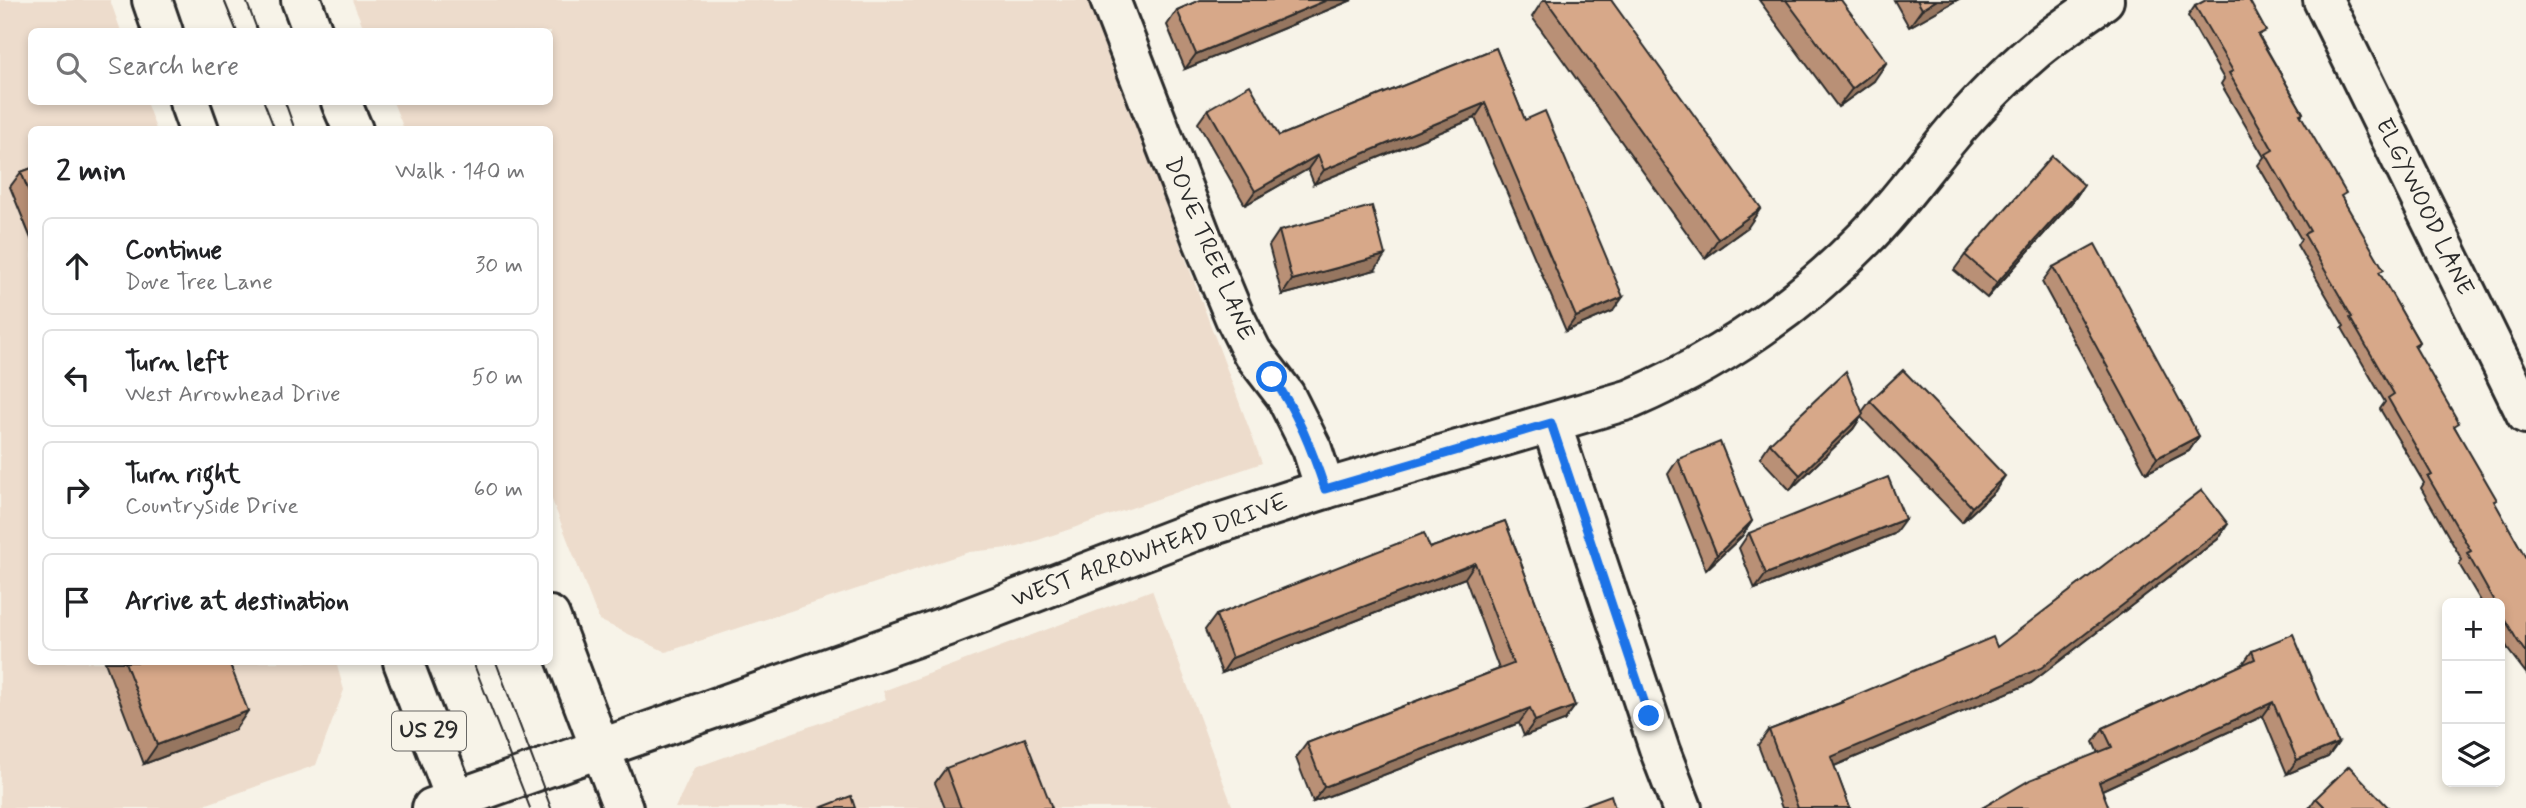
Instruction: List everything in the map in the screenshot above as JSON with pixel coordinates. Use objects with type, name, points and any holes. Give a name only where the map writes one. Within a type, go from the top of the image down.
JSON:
[{"type":"street","points":[[152,0],[162,28]]},
{"type":"street","points":[[301,0],[312,28]]},
{"type":"street","name":"DOVE TREE LANE","points":[[1110,0],[1203,241],[1236,318],[1252,352],[1284,395],[1312,449],[1325,489]]},
{"type":"street","name":"WEST ARROWHEAD DRIVE","points":[[449,805],[947,626],[1192,532],[1325,489],[1631,399],[1669,383],[1730,348],[1789,308],[1879,224],[1957,128],[2005,78],[2033,52],[2104,0]]},
{"type":"street","name":"ELGYWOOD LANE","points":[[2323,0],[2526,414]]},
{"type":"street","points":[[190,105],[198,126]]},
{"type":"street","points":[[342,105],[351,126]]},
{"type":"street","points":[[1551,423],[1660,751],[1682,808]]},
{"type":"street","points":[[553,624],[623,808]]},
{"type":"street","name":"US 29","points":[[404,665],[449,805]]},
{"type":"shaded area","points":[[0,0],[110,0],[120,28],[28,28],[28,105],[147,105],[155,126],[28,126],[28,665],[337,665],[344,690],[316,765],[196,808],[0,808]]},
{"type":"shaded area","points":[[352,0],[1089,0],[1262,463],[1018,547],[969,552],[666,652],[599,620],[553,503],[553,126],[403,126],[394,105],[553,105],[553,28],[364,28]]},
{"type":"shaded area","points":[[1152,590],[1233,808],[675,808],[694,768],[886,699],[883,691]]},
{"type":"building","points":[[1200,0],[1327,0],[1196,54],[1177,10]]},
{"type":"building","points":[[1546,0],[1611,0],[1761,208],[1718,239]]},
{"type":"building","points":[[1786,0],[1841,0],[1887,62],[1852,89]]},
{"type":"building","points":[[1917,0],[1937,0],[1922,9]]},
{"type":"building","points":[[2206,0],[2249,0],[2266,31],[2258,35],[2346,193],[2341,196],[2384,270],[2379,272],[2419,342],[2414,345],[2459,423],[2454,426],[2497,500],[2494,501],[2526,558],[2526,653],[2505,620],[2505,598],[2492,598],[2467,553],[2471,551],[2428,477],[2432,475],[2388,398],[2394,394],[2304,234],[2310,231],[2266,154],[2273,150],[2229,73],[2233,71],[2195,6]]},
{"type":"building","points":[[1496,48],[1525,120],[1545,111],[1623,297],[1576,317],[1485,103],[1324,170],[1318,155],[1255,191],[1208,109],[1250,85],[1279,136]]},
{"type":"building","points":[[2052,156],[2084,185],[1997,283],[1965,255]]},
{"type":"building","points":[[28,169],[28,189],[21,172]]},
{"type":"building","points":[[1372,206],[1385,255],[1292,280],[1279,231]]},
{"type":"building","points":[[2095,244],[2199,436],[2157,458],[2053,267]]},
{"type":"building","points":[[1903,370],[2005,476],[1972,507],[1870,401]]},
{"type":"building","points":[[1846,371],[1863,414],[1800,475],[1770,443]]},
{"type":"building","points":[[1720,442],[1752,521],[1717,555],[1678,459]]},
{"type":"building","points":[[1888,477],[1905,519],[1766,574],[1749,533]]},
{"type":"building","points":[[2202,490],[2228,524],[2041,668],[1831,757],[1850,808],[1798,808],[1769,730],[1843,702],[1993,637],[1997,647]]},
{"type":"building","points":[[1505,521],[1575,706],[1535,721],[1530,708],[1324,787],[1307,743],[1513,664],[1475,563],[1232,658],[1216,615],[1424,533],[1430,548]]},
{"type":"building","points":[[2293,634],[2338,743],[2297,760],[2273,702],[2099,782],[2109,808],[1982,808],[2030,780],[2112,747],[2103,728],[2255,659],[2252,651]]},
{"type":"building","points":[[126,665],[230,665],[248,711],[157,745]]},
{"type":"building","points":[[1025,738],[1052,808],[961,808],[946,768]]},
{"type":"building","points":[[2349,766],[2389,808],[2326,808],[2316,798]]},
{"type":"building","points":[[1611,795],[1615,808],[1576,808]]},
{"type":"building","points":[[851,796],[855,808],[820,808]]},
{"type":"tram line","points":[[224,0],[235,28]]},
{"type":"tram line","points":[[246,0],[256,28]]},
{"type":"tram line","points":[[265,105],[273,126]]},
{"type":"tram line","points":[[286,105],[294,126]]},
{"type":"tram line","points":[[474,665],[530,808]]},
{"type":"tram line","points":[[497,665],[551,808]]},
{"type":"route","points":[[1272,377],[1312,449],[1325,489],[1551,423],[1649,716]]}]
